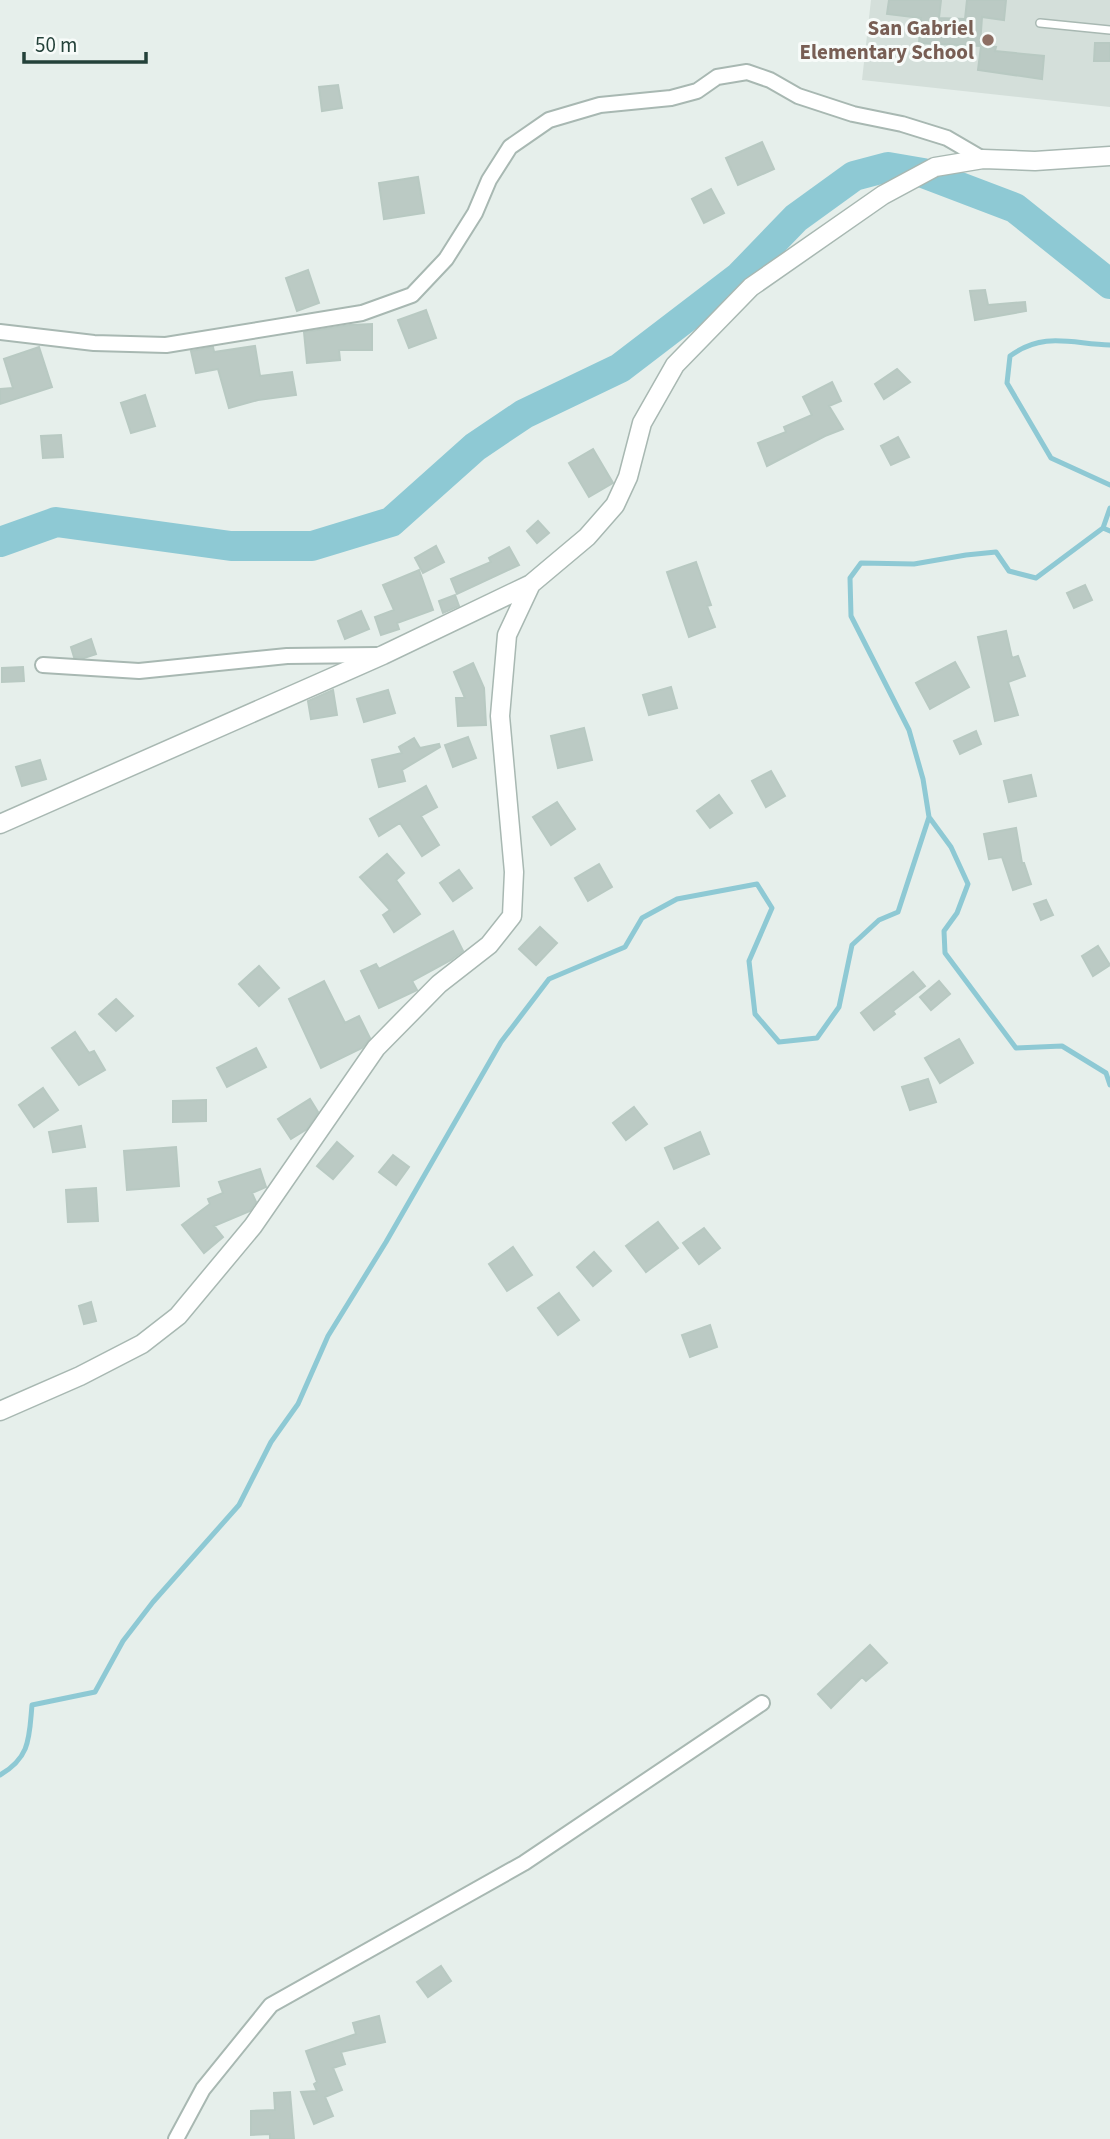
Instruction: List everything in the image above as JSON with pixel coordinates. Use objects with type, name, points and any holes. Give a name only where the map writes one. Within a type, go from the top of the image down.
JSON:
[{"type":"street","points":[[0,332],[94,343],[166,345],[362,313],[412,295],[446,259],[475,213],[489,180],[510,147],[549,120],[600,105],[671,98],[697,91],[718,77],[747,72],[770,80],[798,96],[853,114],[902,124],[947,138],[983,159]]},
{"type":"street","points":[[0,824],[383,655],[531,584],[587,537],[615,505],[628,477],[642,423],[675,365],[751,287],[883,195],[935,167],[983,159],[1035,161],[1110,156]]},
{"type":"street","points":[[0,1411],[80,1376],[142,1344],[178,1315],[253,1226],[376,1048],[439,984],[489,945],[512,916],[514,872],[500,716],[507,635],[531,584]]},
{"type":"street","points":[[43,665],[139,671],[287,656],[383,655]]},
{"type":"street","points":[[176,2139],[203,2089],[271,2005],[524,1863],[762,1703]]},
{"type":"lane","points":[[1040,23],[1110,30]]},
{"type":"shaded area","name":"San Gabriel Elementary School","points":[[871,0],[1110,0],[1110,107],[862,80]]},
{"type":"building","points":[[889,0],[941,0],[939,18],[965,19],[967,0],[1006,0],[1004,20],[982,17],[980,46],[919,43],[921,18],[887,14]]},
{"type":"building","points":[[1095,43],[1110,43],[1110,61],[1094,61]]},
{"type":"building","points":[[981,46],[996,47],[995,51],[1044,56],[1042,79],[978,70]]},
{"type":"building","points":[[338,85],[342,108],[322,111],[319,87]]},
{"type":"building","points":[[762,142],[774,169],[738,185],[726,158]]},
{"type":"building","points":[[418,177],[424,213],[384,219],[379,183]]},
{"type":"building","points":[[711,189],[724,213],[704,223],[692,199]]},
{"type":"building","points":[[308,270],[319,303],[297,311],[286,278]]},
{"type":"building","points":[[985,290],[988,305],[1025,302],[1026,311],[975,320],[970,291]]},
{"type":"building","points":[[426,310],[436,338],[409,348],[398,320]]},
{"type":"building","points":[[372,324],[372,350],[339,350],[340,360],[307,363],[304,332]]},
{"type":"building","points":[[255,346],[260,376],[292,372],[296,395],[258,400],[229,408],[218,369],[196,373],[191,351],[213,347],[214,352]]},
{"type":"building","points":[[39,347],[52,387],[0,404],[0,389],[13,388],[4,359]]},
{"type":"building","points":[[897,369],[910,382],[884,399],[875,384]]},
{"type":"building","points":[[832,382],[841,401],[829,406],[843,429],[767,466],[758,443],[786,432],[784,427],[812,415],[803,397]]},
{"type":"building","points":[[145,395],[155,426],[131,433],[121,403]]},
{"type":"building","points":[[61,435],[63,457],[43,458],[41,436]]},
{"type":"building","points":[[898,437],[909,457],[891,465],[881,446]]},
{"type":"building","points":[[593,449],[613,483],[589,497],[569,463]]},
{"type":"building","points":[[538,521],[549,533],[537,543],[527,531]]},
{"type":"building","points":[[436,546],[444,562],[423,573],[415,558]]},
{"type":"building","points":[[509,547],[519,565],[457,594],[451,579],[491,562],[489,558]]},
{"type":"building","points":[[696,562],[711,605],[707,606],[715,627],[689,637],[667,572]]},
{"type":"building","points":[[419,570],[433,610],[397,623],[399,629],[381,635],[375,617],[394,610],[383,585]]},
{"type":"building","points":[[1085,585],[1092,600],[1074,608],[1067,593]]},
{"type":"building","points":[[455,595],[459,606],[443,613],[439,601]]},
{"type":"building","points":[[361,611],[369,629],[345,639],[338,621]]},
{"type":"building","points":[[1006,631],[1012,658],[1018,656],[1025,676],[1008,682],[1018,715],[995,721],[978,637]]},
{"type":"building","points":[[91,639],[96,654],[84,658],[74,657],[71,647]]},
{"type":"building","points":[[955,662],[969,687],[930,709],[916,683]]},
{"type":"building","points":[[473,663],[484,688],[486,725],[458,726],[456,698],[465,698],[454,672]]},
{"type":"building","points":[[23,667],[24,681],[2,682],[2,668]]},
{"type":"building","points":[[671,687],[677,708],[649,715],[643,695]]},
{"type":"building","points":[[333,690],[337,715],[311,719],[308,701]]},
{"type":"building","points":[[388,690],[395,713],[364,722],[357,699]]},
{"type":"building","points":[[584,728],[592,760],[558,768],[551,736]]},
{"type":"building","points":[[976,731],[981,744],[960,754],[954,741]]},
{"type":"building","points":[[468,737],[476,758],[453,767],[445,745]]},
{"type":"building","points":[[414,738],[420,748],[439,744],[440,747],[402,770],[405,781],[379,787],[372,760],[402,753],[399,747]]},
{"type":"building","points":[[40,760],[46,779],[22,786],[16,767]]},
{"type":"building","points":[[771,771],[785,796],[766,807],[752,781]]},
{"type":"building","points":[[1031,775],[1036,796],[1009,802],[1004,781]]},
{"type":"building","points":[[426,786],[437,807],[421,816],[439,845],[422,856],[400,823],[379,836],[370,819]]},
{"type":"building","points":[[719,795],[732,813],[710,828],[697,811]]},
{"type":"building","points":[[557,802],[575,829],[551,845],[533,817]]},
{"type":"building","points":[[1016,828],[1022,863],[1031,884],[1013,890],[1002,857],[989,859],[984,834]]},
{"type":"building","points":[[387,854],[404,873],[396,880],[420,914],[394,932],[383,915],[390,910],[360,877]]},
{"type":"building","points":[[599,864],[612,887],[588,901],[575,878]]},
{"type":"building","points":[[459,870],[472,888],[453,901],[440,883]]},
{"type":"building","points":[[1046,900],[1053,915],[1041,920],[1034,904]]},
{"type":"building","points":[[540,927],[557,943],[536,965],[519,949]]},
{"type":"building","points":[[453,931],[463,951],[412,981],[417,990],[379,1008],[361,971],[376,964],[379,969]]},
{"type":"building","points":[[1098,946],[1110,965],[1093,976],[1082,956]]},
{"type":"building","points":[[259,966],[279,988],[259,1006],[239,984]]},
{"type":"building","points":[[913,972],[925,986],[874,1030],[861,1013]]},
{"type":"building","points":[[324,981],[345,1023],[359,1016],[370,1038],[362,1048],[321,1068],[289,999]]},
{"type":"building","points":[[939,981],[950,994],[931,1010],[920,997]]},
{"type":"building","points":[[116,999],[133,1016],[116,1031],[99,1014]]},
{"type":"building","points":[[75,1032],[89,1053],[94,1051],[105,1070],[79,1085],[52,1048]]},
{"type":"building","points":[[959,1039],[973,1063],[940,1083],[925,1058]]},
{"type":"building","points":[[256,1048],[266,1067],[227,1087],[217,1068]]},
{"type":"building","points":[[928,1079],[936,1102],[910,1110],[902,1087]]},
{"type":"building","points":[[43,1088],[58,1110],[34,1127],[19,1105]]},
{"type":"building","points":[[310,1099],[318,1112],[307,1129],[291,1139],[278,1119]]},
{"type":"building","points":[[206,1100],[206,1121],[173,1122],[173,1101]]},
{"type":"building","points":[[634,1107],[647,1124],[626,1140],[613,1123]]},
{"type":"building","points":[[81,1126],[85,1147],[53,1152],[49,1132]]},
{"type":"building","points":[[700,1132],[709,1154],[674,1169],[665,1148]]},
{"type":"building","points":[[337,1142],[353,1156],[333,1179],[317,1166]]},
{"type":"building","points":[[176,1147],[179,1186],[127,1190],[124,1151]]},
{"type":"building","points":[[393,1155],[409,1167],[396,1185],[379,1172]]},
{"type":"building","points":[[260,1169],[266,1187],[252,1193],[256,1202],[250,1211],[214,1226],[223,1237],[204,1253],[182,1225],[210,1204],[208,1199],[223,1193],[219,1182]]},
{"type":"building","points":[[96,1188],[98,1221],[68,1222],[66,1190]]},
{"type":"building","points":[[658,1222],[678,1248],[646,1272],[626,1246]]},
{"type":"building","points":[[704,1228],[720,1248],[699,1264],[683,1243]]},
{"type":"building","points":[[513,1247],[532,1275],[507,1291],[489,1264]]},
{"type":"building","points":[[594,1252],[611,1271],[593,1286],[577,1267]]},
{"type":"building","points":[[559,1293],[579,1320],[558,1335],[538,1308]]},
{"type":"building","points":[[91,1302],[96,1321],[84,1324],[79,1306]]},
{"type":"building","points":[[710,1325],[717,1347],[690,1357],[682,1335]]},
{"type":"building","points":[[870,1645],[887,1663],[866,1681],[862,1677],[831,1708],[818,1694]]},
{"type":"building","points":[[441,1966],[451,1981],[428,1997],[417,1982]]},
{"type":"building","points":[[379,2016],[385,2042],[341,2052],[345,2064],[333,2068],[342,2090],[325,2097],[333,2116],[314,2124],[301,2092],[317,2091],[314,2084],[317,2082],[306,2051],[356,2034],[353,2023]]},
{"type":"building","points":[[290,2092],[294,2139],[270,2139],[270,2134],[251,2135],[251,2111],[275,2110],[274,2093]]},
{"type":"waterway","points":[[0,542],[56,522],[231,546],[312,546],[391,522],[475,447],[524,414],[620,368],[739,277],[796,218],[854,176],[888,167],[923,173],[1015,208],[1110,284]]},
{"type":"waterway","points":[[1110,345],[1047,341],[1022,348],[1010,356],[1007,383],[1051,458],[1110,485]]},
{"type":"waterway","points":[[1103,528],[1110,508]]},
{"type":"waterway","points":[[1110,531],[1103,528],[1036,578],[1009,571],[996,552],[914,564],[861,563],[850,578],[851,616],[909,730],[923,779],[929,817],[951,847],[968,884],[957,913],[944,931],[945,953],[1016,1048],[1062,1046],[1106,1073],[1110,1085]]},
{"type":"waterway","points":[[0,1775],[18,1761],[23,1753],[29,1736],[32,1705],[95,1692],[123,1641],[153,1602],[239,1505],[271,1442],[298,1404],[328,1336],[386,1242],[501,1042],[549,979],[625,947],[642,918],[677,899],[757,884],[772,908],[749,961],[755,1014],[779,1042],[817,1038],[839,1007],[852,945],[879,920],[898,912],[929,817]]},
{"type":"place","name":"San Gabriel Elementary School","points":[[988,40]]}]
